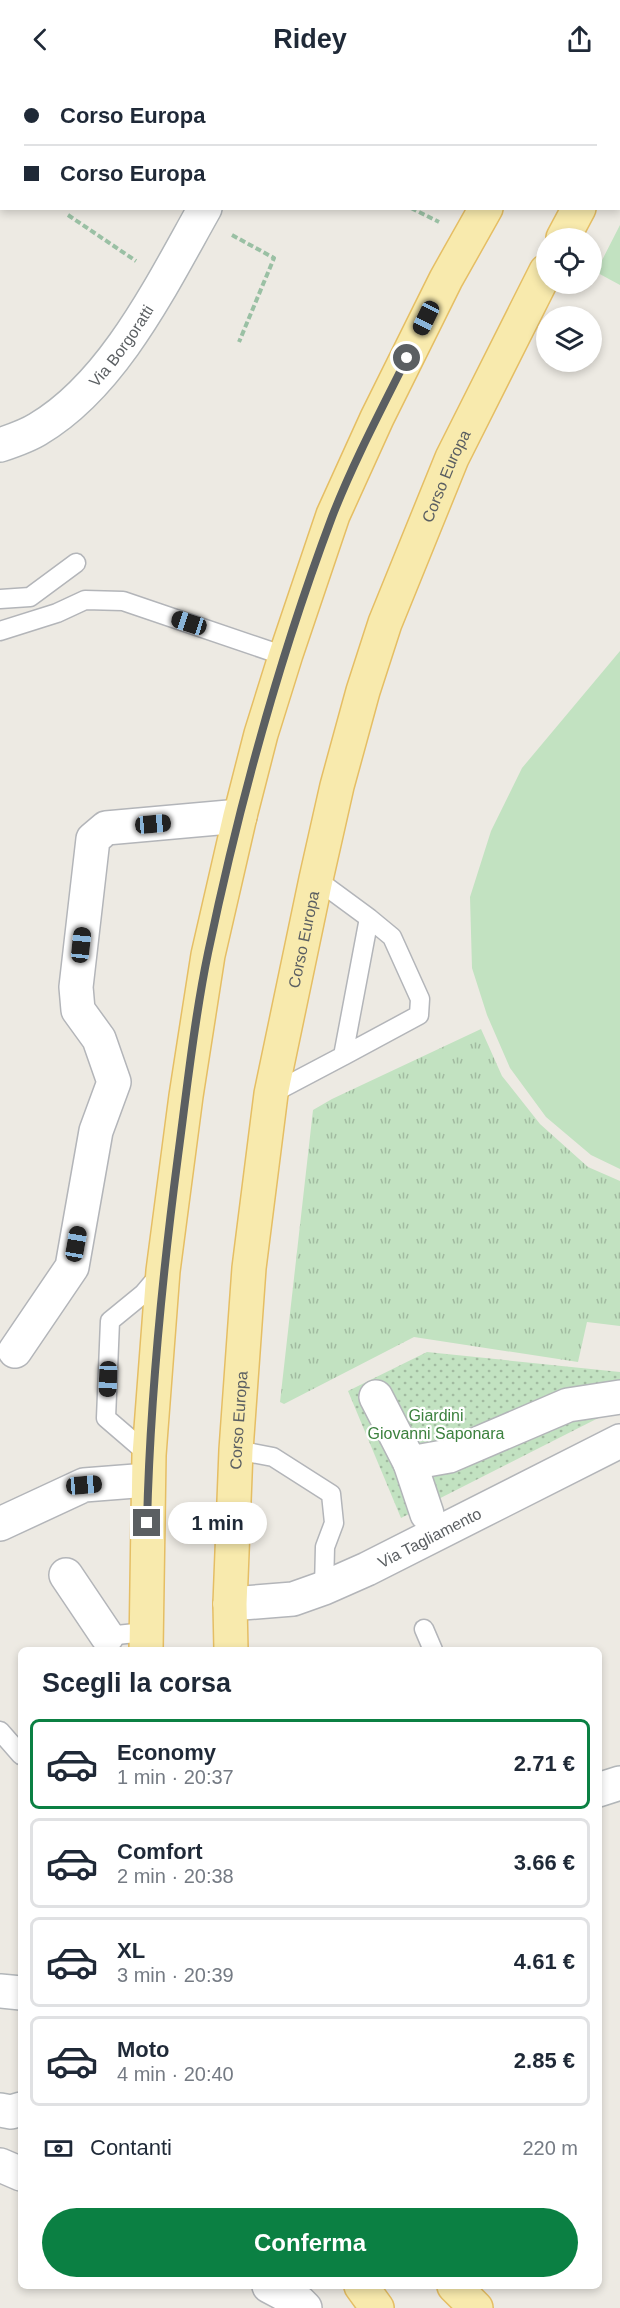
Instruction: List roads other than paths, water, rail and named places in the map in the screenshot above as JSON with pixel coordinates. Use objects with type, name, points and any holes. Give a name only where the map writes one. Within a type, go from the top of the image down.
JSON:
[{"type":"main road","points":[[145,1641],[148,1467],[163,1271],[186,1096],[208,955],[240,816],[286,654],[333,515],[377,418],[446,279],[485,210]]},
{"type":"main road","points":[[568,228],[578,210]]},
{"type":"main road","name":"Corso Europa","points":[[231,1647],[230,1604],[236,1450],[249,1268],[271,1094],[316,879],[337,786],[363,691],[385,623],[452,458],[536,292]]},
{"type":"main road","points":[[363,2289],[377,2308]]},
{"type":"main road","points":[[457,2289],[476,2308]]},
{"type":"street","name":"Via Borgoratti","points":[[0,450],[37,430],[74,402],[95,382],[117,356],[204,210]]},
{"type":"street","points":[[15,1351],[72,1267],[96,1131],[114,1082],[99,1039],[78,1010],[76,987],[93,839],[106,828],[240,816]]},
{"type":"street","points":[[376,1397],[410,1463],[427,1514]]},
{"type":"street","points":[[410,1463],[449,1456],[568,1405],[620,1397]]},
{"type":"street","name":"Via Tagliamento","points":[[230,1604],[293,1599],[324,1588],[367,1569],[620,1440]]},
{"type":"street","points":[[6,1516],[84,1485],[148,1467]]},
{"type":"street","points":[[66,1575],[109,1643]]},
{"type":"street","points":[[602,1789],[620,1783]]},
{"type":"street","points":[[0,1991],[18,1993]]},
{"type":"street","points":[[0,2110],[11,2112],[18,2110]]},
{"type":"street","points":[[0,2165],[18,2173]]},
{"type":"street","points":[[275,2289],[299,2302],[305,2308]]},
{"type":"lane","points":[[0,599],[30,597],[76,563]]},
{"type":"lane","points":[[0,631],[57,613],[86,600],[123,601],[273,652],[286,654]]},
{"type":"lane","points":[[271,1094],[419,1015],[420,999],[392,937],[316,879]]},
{"type":"lane","points":[[343,1056],[369,918]]},
{"type":"lane","points":[[148,1467],[106,1418],[110,1321],[143,1294],[163,1271]]},
{"type":"lane","points":[[236,1450],[273,1457],[331,1494],[334,1524],[325,1547],[324,1588]]},
{"type":"lane","points":[[424,1629],[432,1647]]},
{"type":"lane","points":[[109,1643],[145,1641]]},
{"type":"lane","points":[[0,1731],[18,1752]]},
{"type":"park label","name":"Giardini Giovanni Saponara","points":[[436,1424]]}]
